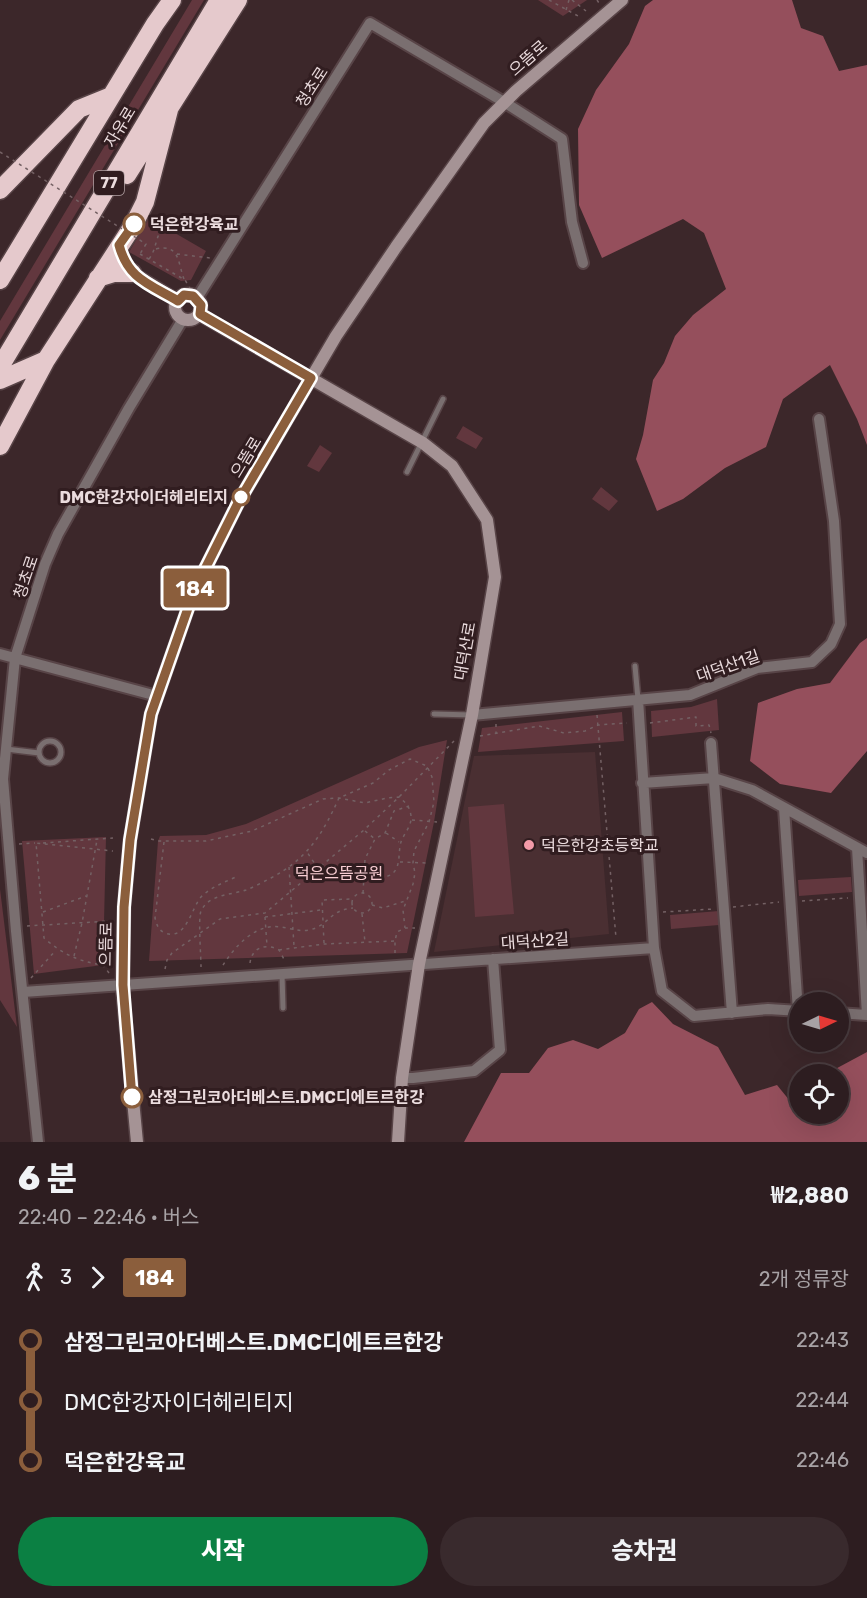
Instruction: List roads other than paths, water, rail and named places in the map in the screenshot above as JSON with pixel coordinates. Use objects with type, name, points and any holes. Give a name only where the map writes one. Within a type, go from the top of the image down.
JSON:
[{"type":"highway","name":"자유로","points":[[0,280],[170,0]]},
{"type":"highway","name":"자유로","points":[[0,367],[219,0]]},
{"type":"highway","points":[[104,192],[127,175],[238,0]]},
{"type":"highway","points":[[0,190],[79,109],[111,96]]},
{"type":"highway","points":[[0,446],[46,360],[134,224],[145,202],[169,110]]},
{"type":"highway","points":[[119,245],[123,261],[132,273]]},
{"type":"highway","points":[[98,278],[114,273],[132,273]]},
{"type":"highway","points":[[0,380],[46,360]]},
{"type":"street","name":"으뜸로","points":[[137,1142],[123,985],[124,907],[130,840],[151,714],[198,581],[239,501],[336,336],[484,123],[504,102],[622,0]]},
{"type":"street","name":"청초로","points":[[194,293],[370,23],[504,102]]},
{"type":"street","points":[[504,102],[562,139],[572,222],[583,264]]},
{"type":"street","points":[[132,273],[178,301]]},
{"type":"street","points":[[194,293],[201,305],[200,314],[190,320],[183,319],[177,313],[178,301],[184,295],[194,293]]},
{"type":"street","name":"대덕산로","points":[[200,314],[423,443],[452,466],[488,520],[495,577],[472,715],[419,964],[402,1078],[398,1142]]},
{"type":"street","name":"청초로","points":[[38,1142],[3,779],[15,658],[45,564],[58,534],[183,319]]},
{"type":"street","name":"대덕산1길","points":[[472,715],[690,695],[757,668],[812,662],[831,644],[840,624],[834,521],[819,419]]},
{"type":"street","points":[[0,654],[157,696]]},
{"type":"street","points":[[638,699],[654,948],[662,992],[694,1016],[768,1009],[789,1010]]},
{"type":"street","points":[[711,742],[732,1013]]},
{"type":"street","points":[[642,783],[714,778],[752,790],[862,850],[860,898],[867,1015],[849,1014]]},
{"type":"street","points":[[784,808],[798,992]]},
{"type":"street","name":"대덕산2길","points":[[123,985],[654,948]]},
{"type":"street","points":[[402,1078],[474,1071],[500,1050],[493,959]]},
{"type":"street","points":[[23,992],[123,985]]},
{"type":"lane","points":[[407,472],[443,399]]},
{"type":"lane","points":[[635,666],[638,699]]},
{"type":"lane","points":[[434,714],[472,715]]},
{"type":"lane","points":[[50,741],[57,744],[61,753],[58,760],[48,763],[42,760],[39,753],[44,744],[50,741]]},
{"type":"lane","points":[[6,749],[39,753]]},
{"type":"lane","points":[[282,974],[283,1008]]},
{"type":"place","name":"덕은한강육교","points":[[134,224]]},
{"type":"place","name":"DMC한강자이더헤리티지","points":[[241,497]]},
{"type":"place","name":"덕은한강초등학교","points":[[529,845]]},
{"type":"place","name":"삼정그린코아더베스트.DMC디에트르한강","points":[[132,1097]]},
{"type":"park label","name":"덕은으뜸공원","points":[[339,873]]}]
